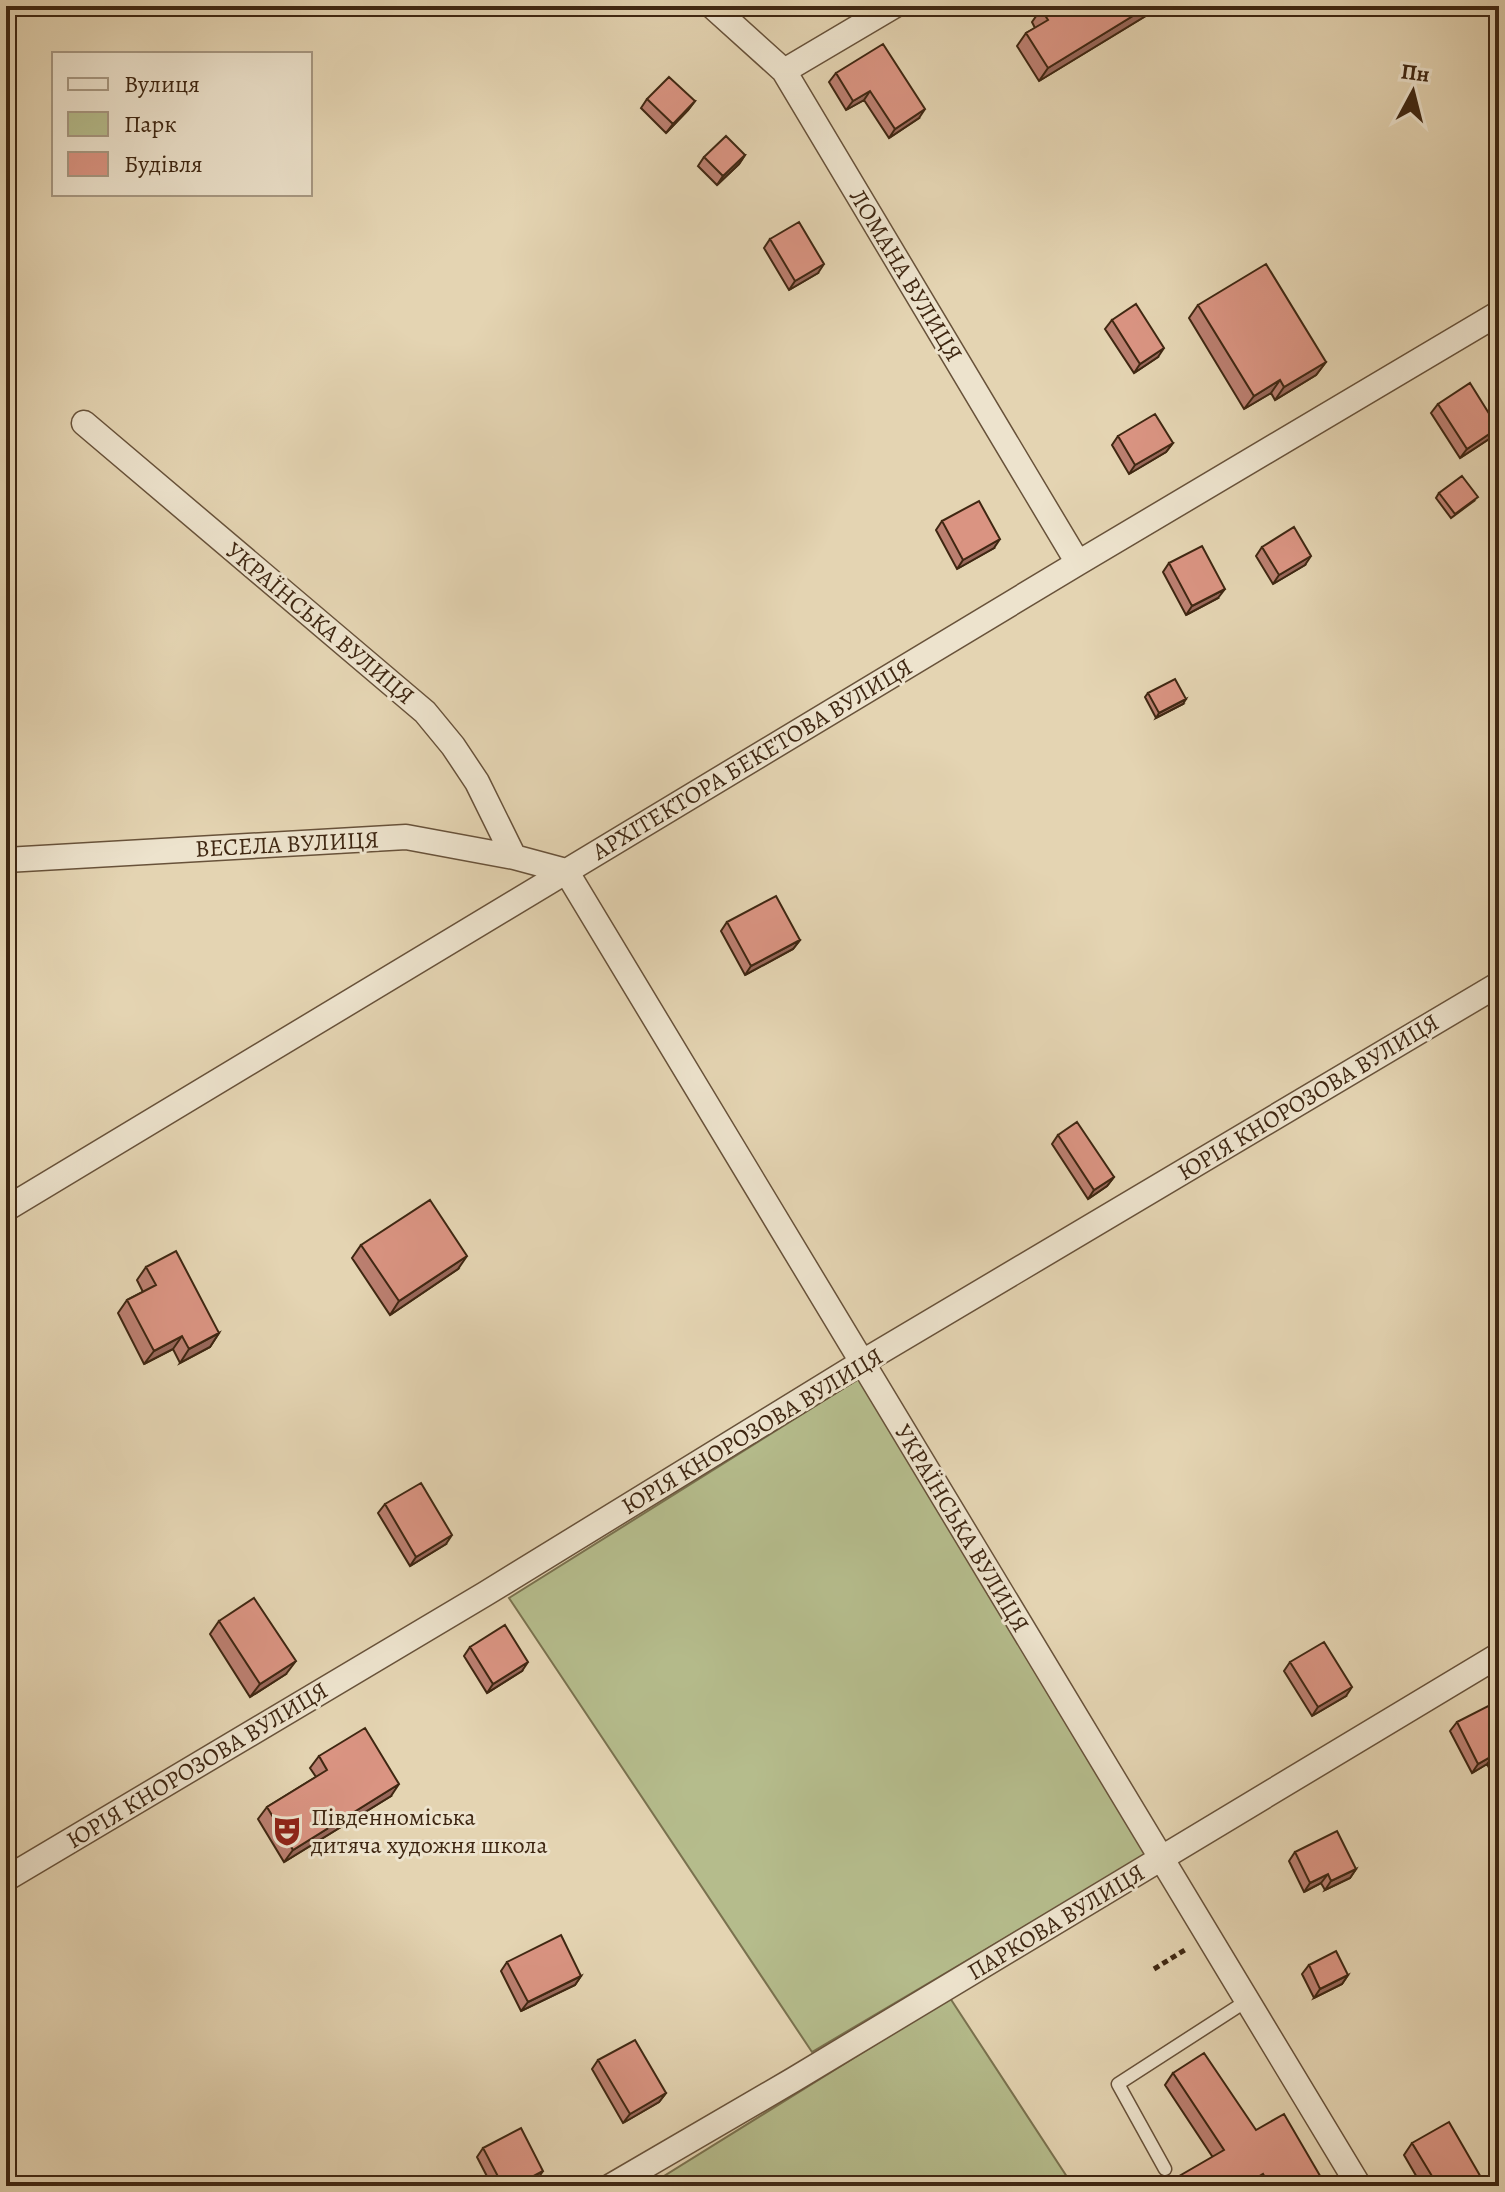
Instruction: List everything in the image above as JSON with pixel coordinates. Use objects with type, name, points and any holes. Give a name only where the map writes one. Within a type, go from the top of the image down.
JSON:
[{"type":"street","name":"ЛОМАНА ВУЛИЦЯ","points":[[712,6],[784,71],[1078,563]]},
{"type":"street","points":[[784,71],[894,6]]},
{"type":"street","name":"АРХІТЕКТОРА БЕКЕТОВА ВУЛИЦЯ","points":[[6,1209],[1499,313]]},
{"type":"street","name":"УКРАЇНСЬКА ВУЛИЦЯ","points":[[84,423],[425,712],[477,782],[514,857]]},
{"type":"street","name":"ВЕСЕЛА ВУЛИЦЯ","points":[[6,860],[406,837],[514,857],[566,871]]},
{"type":"street","name":"УКРАЇНСЬКА ВУЛИЦЯ","points":[[566,871],[1359,2186]]},
{"type":"street","name":"ЮРІЯ КНОРОЗОВА ВУЛИЦЯ","points":[[6,1879],[499,1586],[861,1363],[1499,984]]},
{"type":"street","name":"ПАРКОВА ВУЛИЦЯ","points":[[611,2186],[793,2080],[1499,1655]]},
{"type":"lane","points":[[1165,2169],[1118,2084],[1248,2000]]},
{"type":"path","points":[[1154,1969],[1209,1934]]},
{"type":"green space","points":[[860,1378],[1146,1855],[812,2052],[509,1598]]},
{"type":"green space","points":[[950,1998],[1073,2186],[648,2186]]},
{"type":"building","points":[[1046,6],[1149,6],[1048,68],[1026,33],[1048,20],[1041,9]]},
{"type":"building","points":[[883,44],[925,109],[895,129],[870,91],[853,101],[836,73]]},
{"type":"building","points":[[669,77],[695,101],[673,124],[647,99]]},
{"type":"building","points":[[726,136],[745,155],[723,176],[704,157]]},
{"type":"building","points":[[799,222],[824,264],[795,281],[770,239]]},
{"type":"building","points":[[1266,264],[1326,362],[1284,387],[1280,380],[1254,396],[1198,305]]},
{"type":"building","points":[[1136,304],[1164,348],[1140,364],[1112,320]]},
{"type":"building","points":[[1470,383],[1498,428],[1467,449],[1438,404]]},
{"type":"building","points":[[1155,414],[1173,443],[1135,465],[1118,436]]},
{"type":"building","points":[[1462,476],[1478,497],[1455,514],[1439,493]]},
{"type":"building","points":[[979,501],[1000,539],[963,560],[942,521]]},
{"type":"building","points":[[1294,527],[1311,556],[1279,575],[1262,547]]},
{"type":"building","points":[[1202,546],[1225,589],[1192,606],[1169,563]]},
{"type":"building","points":[[1175,679],[1186,699],[1159,713],[1148,693]]},
{"type":"building","points":[[776,896],[800,940],[751,966],[727,922]]},
{"type":"building","points":[[1077,1122],[1114,1177],[1094,1190],[1058,1135]]},
{"type":"building","points":[[430,1200],[467,1256],[399,1301],[361,1245]]},
{"type":"building","points":[[176,1251],[219,1333],[189,1349],[182,1336],[154,1351],[127,1300],[156,1285],[146,1267]]},
{"type":"building","points":[[421,1483],[452,1535],[416,1557],[385,1504]]},
{"type":"building","points":[[254,1598],[296,1661],[260,1684],[219,1621]]},
{"type":"building","points":[[505,1625],[528,1662],[493,1684],[470,1647]]},
{"type":"building","points":[[1324,1642],[1352,1687],[1318,1707],[1290,1662]]},
{"type":"building","points":[[1496,1702],[1499,1708],[1499,1765],[1494,1755],[1478,1764],[1457,1722]]},
{"type":"building","points":[[365,1728],[399,1784],[293,1850],[267,1807],[327,1770],[319,1756]]},
{"type":"building","points":[[1337,1831],[1356,1869],[1331,1881],[1328,1874],[1310,1883],[1295,1852]]},
{"type":"building","points":[[561,1935],[581,1976],[528,2002],[507,1962]]},
{"type":"building","points":[[1336,1951],[1348,1975],[1320,1989],[1309,1965]]},
{"type":"building","points":[[635,2040],[666,2093],[630,2114],[598,2060]]},
{"type":"building","points":[[1204,2053],[1256,2130],[1284,2114],[1326,2186],[1270,2186],[1263,2174],[1243,2186],[1162,2186],[1224,2150],[1173,2073]]},
{"type":"building","points":[[1449,2122],[1486,2186],[1438,2186],[1412,2143]]},
{"type":"building","points":[[521,2128],[543,2171],[515,2186],[503,2186],[483,2148]]},
{"type":"place","name":"Південноміська дитяча художня школа","points":[[287,1831]]}]
